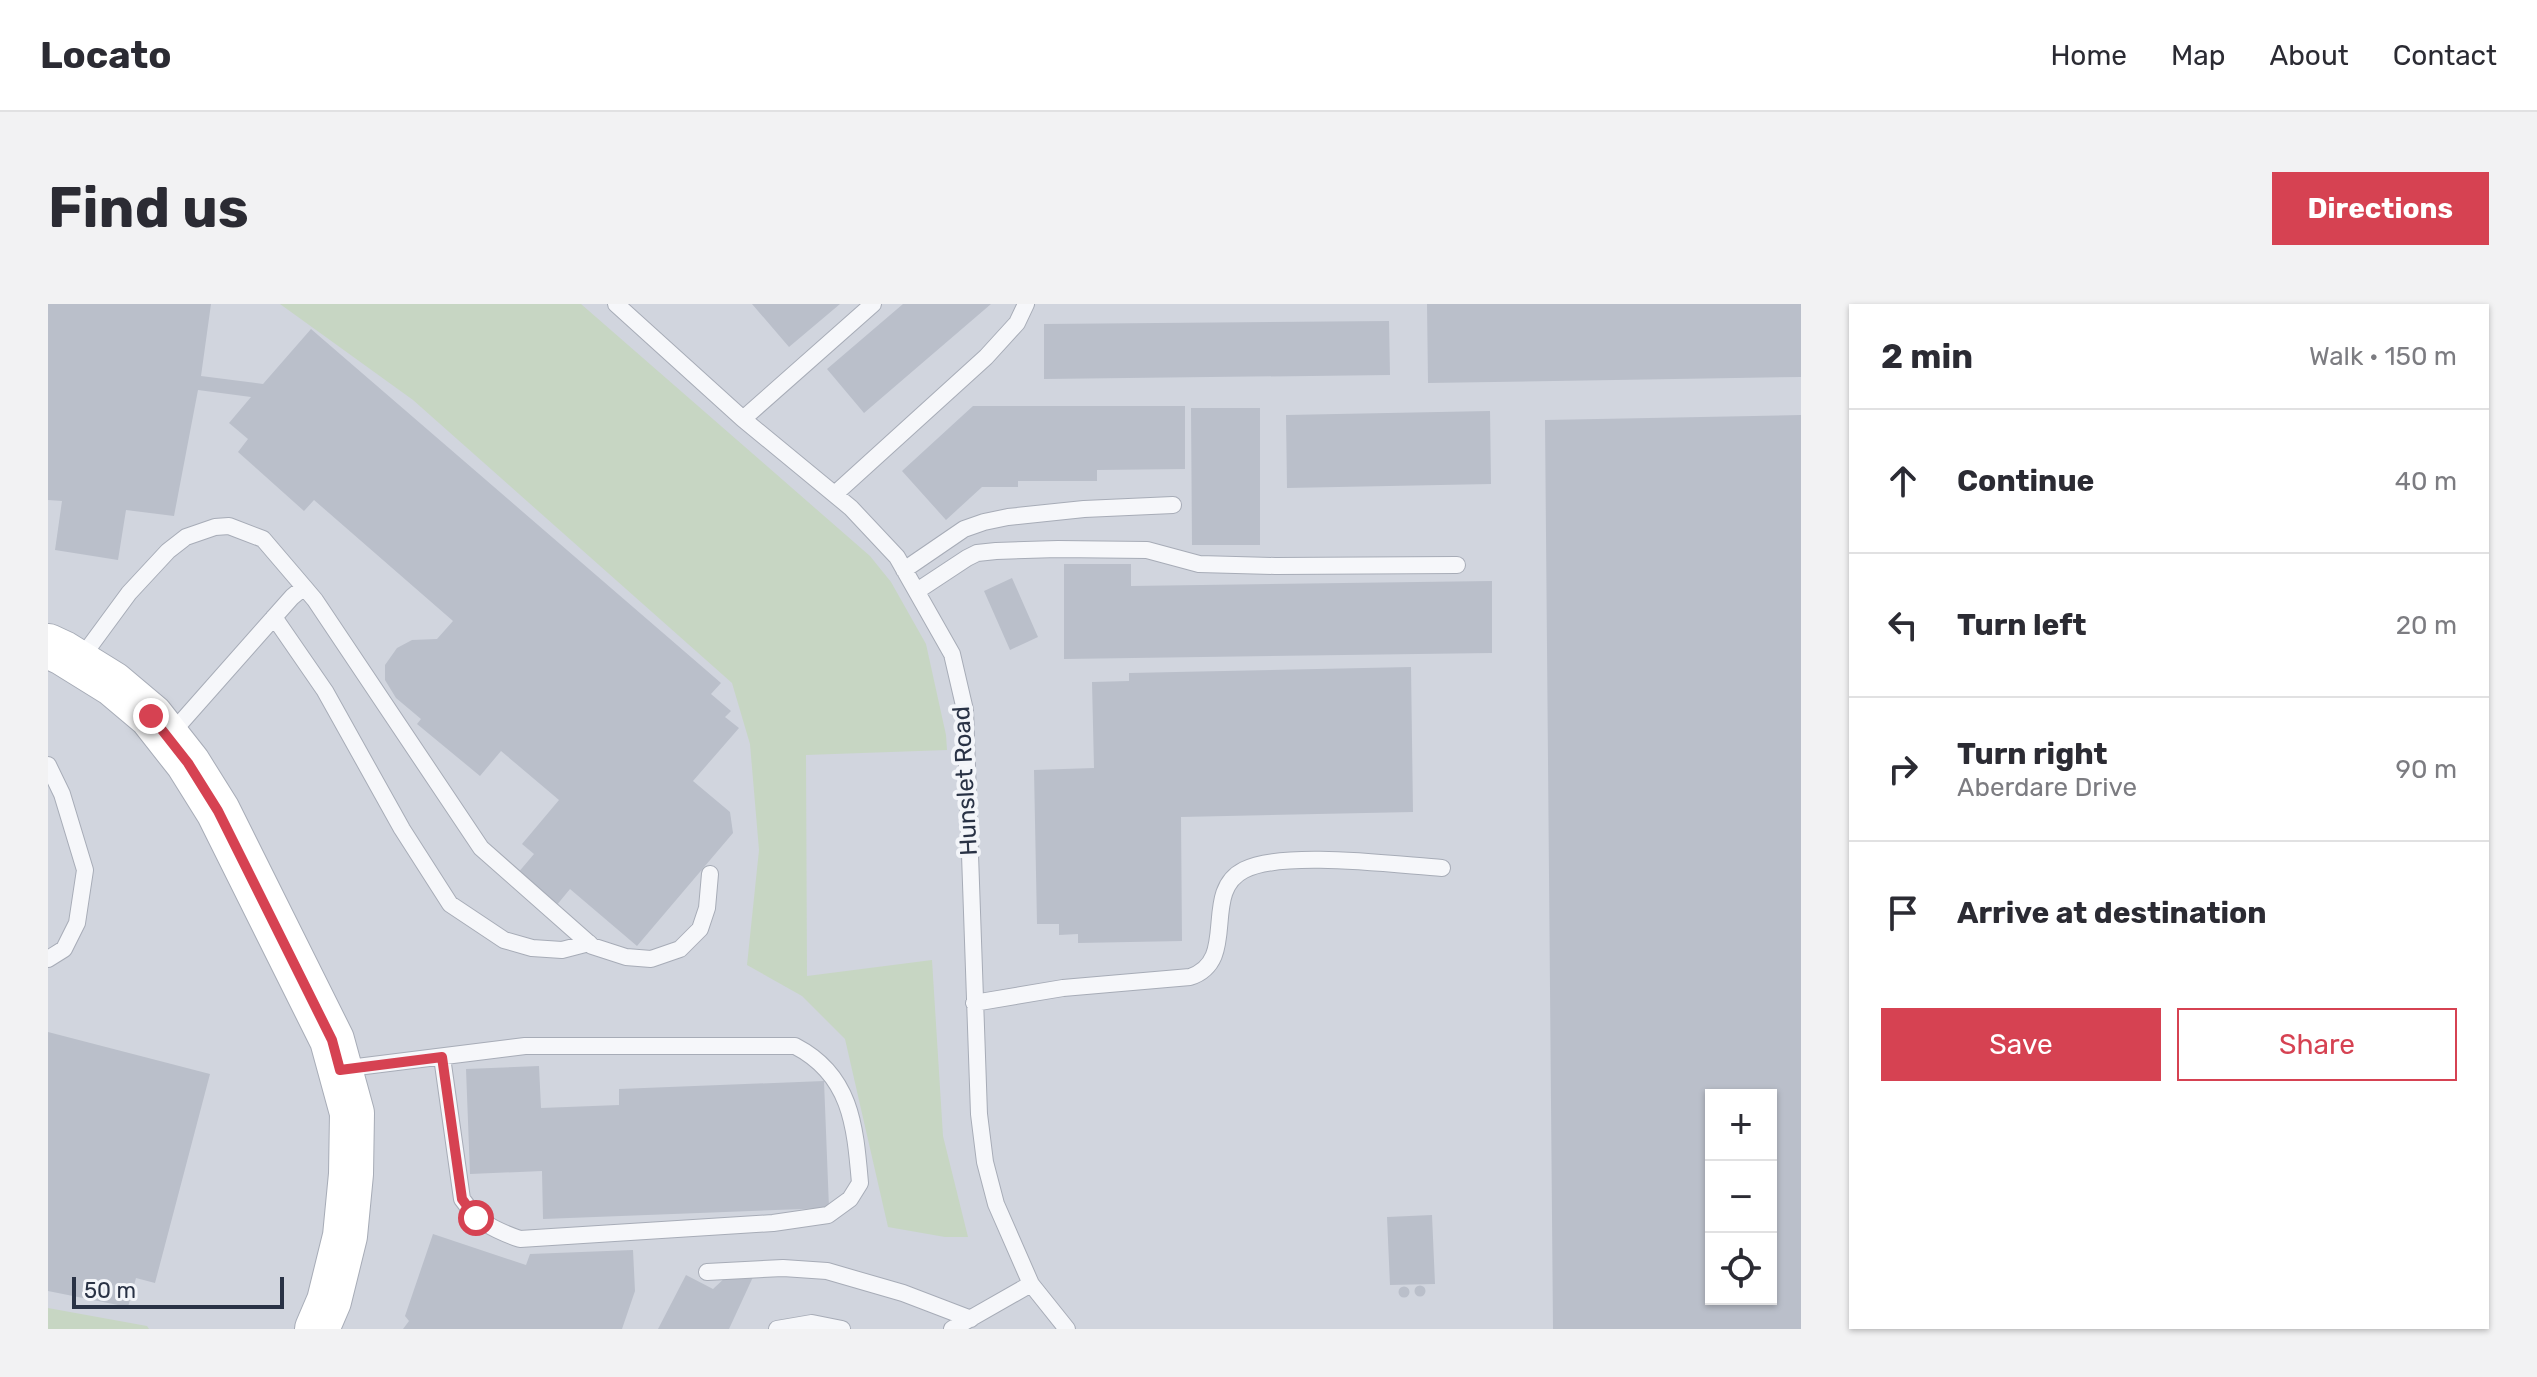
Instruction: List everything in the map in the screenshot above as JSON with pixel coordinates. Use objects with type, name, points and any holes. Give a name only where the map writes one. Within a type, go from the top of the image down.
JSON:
[{"type":"street","points":[[63,654],[113,684],[151,716],[188,763],[218,811],[332,1040],[352,1113],[351,1174],[345,1236],[329,1301],[317,1329]]},
{"type":"lane","name":"Hunslet Road","points":[[616,304],[743,419],[835,494],[897,557],[952,654],[965,710],[974,1003],[979,1114],[985,1162],[996,1204],[1031,1284],[1067,1329]]},
{"type":"lane","points":[[743,419],[873,304]]},
{"type":"lane","points":[[835,494],[986,357],[1017,323],[1026,304]]},
{"type":"lane","points":[[904,570],[964,529],[984,522],[1084,509],[1173,505]]},
{"type":"lane","points":[[63,654],[186,537],[215,527],[229,526],[263,539],[315,600],[481,848],[589,943],[626,957],[651,959],[680,949],[700,929],[707,908],[710,874]]},
{"type":"lane","points":[[917,591],[967,558],[977,553],[996,551],[1147,550],[1199,564],[1260,566],[1457,565]]},
{"type":"lane","points":[[168,738],[304,587]]},
{"type":"lane","points":[[274,617],[325,691],[402,829],[450,904],[504,940],[532,948],[562,950],[589,943]]},
{"type":"lane","points":[[48,765],[62,794],[85,870],[77,923],[64,949],[48,959]]},
{"type":"lane","points":[[974,1003],[1063,988],[1190,977],[1202,973],[1214,956],[1224,890],[1234,877],[1254,866],[1281,861],[1345,861],[1442,868]]},
{"type":"lane","points":[[340,1070],[525,1046],[795,1046],[816,1057],[831,1072],[842,1092],[851,1120],[860,1183],[850,1199],[828,1215],[773,1223],[520,1239],[484,1224],[462,1199],[442,1057]]},
{"type":"lane","points":[[707,1272],[783,1268],[827,1271],[903,1293],[971,1319]]},
{"type":"lane","points":[[952,1329],[1031,1284]]},
{"type":"lane","points":[[777,1329],[812,1323],[842,1329]]},
{"type":"shaded area","points":[[48,304],[1801,304],[1801,1329],[48,1329]]},
{"type":"green space","points":[[280,304],[581,304],[870,556],[891,582],[926,644],[947,750],[806,755],[807,976],[932,960],[943,1136],[968,1237],[945,1237],[888,1227],[845,1039],[802,996],[747,965],[759,850],[750,744],[732,683],[413,400]]},
{"type":"green space","points":[[48,1308],[147,1326],[149,1329],[48,1329]]},
{"type":"building","points":[[48,304],[211,304],[201,376],[263,384],[311,329],[721,683],[711,694],[731,711],[725,717],[739,728],[693,781],[730,812],[733,833],[637,946],[570,889],[556,906],[517,874],[534,854],[522,844],[559,800],[501,751],[480,776],[417,724],[421,719],[396,698],[385,680],[385,665],[397,648],[412,640],[437,639],[453,621],[314,500],[304,511],[238,452],[248,439],[229,423],[251,397],[198,390],[174,516],[126,510],[118,560],[55,550],[62,501],[48,500]]},
{"type":"building","points":[[752,304],[840,304],[789,347]]},
{"type":"building","points":[[903,304],[991,304],[864,413],[827,369]]},
{"type":"building","points":[[1427,304],[1801,304],[1801,377],[1428,383]]},
{"type":"building","points":[[1389,321],[1390,375],[1044,379],[1044,324]]},
{"type":"building","points":[[973,406],[1185,406],[1185,469],[1097,470],[1097,481],[1018,481],[1018,487],[982,487],[946,520],[902,471]]},
{"type":"building","points":[[1191,408],[1260,408],[1260,545],[1192,545]]},
{"type":"building","points":[[1490,411],[1491,484],[1287,488],[1286,415]]},
{"type":"building","points":[[1801,415],[1801,1329],[1553,1329],[1545,420]]},
{"type":"building","points":[[1064,564],[1131,564],[1131,586],[1492,581],[1492,653],[1064,659]]},
{"type":"building","points":[[1012,578],[1038,637],[1010,650],[984,591]]},
{"type":"building","points":[[1411,667],[1413,812],[1181,817],[1182,941],[1078,943],[1078,934],[1059,935],[1059,924],[1037,924],[1034,770],[1094,768],[1092,682],[1129,681],[1129,673]]},
{"type":"building","points":[[48,1032],[210,1074],[155,1283],[136,1278],[128,1307],[48,1291]]},
{"type":"building","points":[[539,1066],[541,1108],[619,1105],[619,1089],[824,1081],[829,1208],[543,1219],[542,1171],[470,1174],[466,1069]]},
{"type":"building","points":[[1432,1215],[1435,1284],[1390,1285],[1387,1217]]},
{"type":"building","points":[[433,1234],[526,1265],[530,1254],[633,1250],[635,1291],[622,1329],[403,1329],[409,1321],[405,1316]]},
{"type":"building","points":[[686,1275],[713,1289],[727,1276],[753,1277],[729,1329],[658,1329]]},
{"type":"building","points":[[1420,1285],[1426,1291],[1420,1297],[1414,1291]]},
{"type":"building","points":[[1404,1286],[1410,1292],[1404,1298],[1398,1292]]},
{"type":"route","points":[[151,716],[188,763],[218,811],[332,1040],[340,1070],[442,1057],[456,1171],[462,1199],[476,1218]]}]
